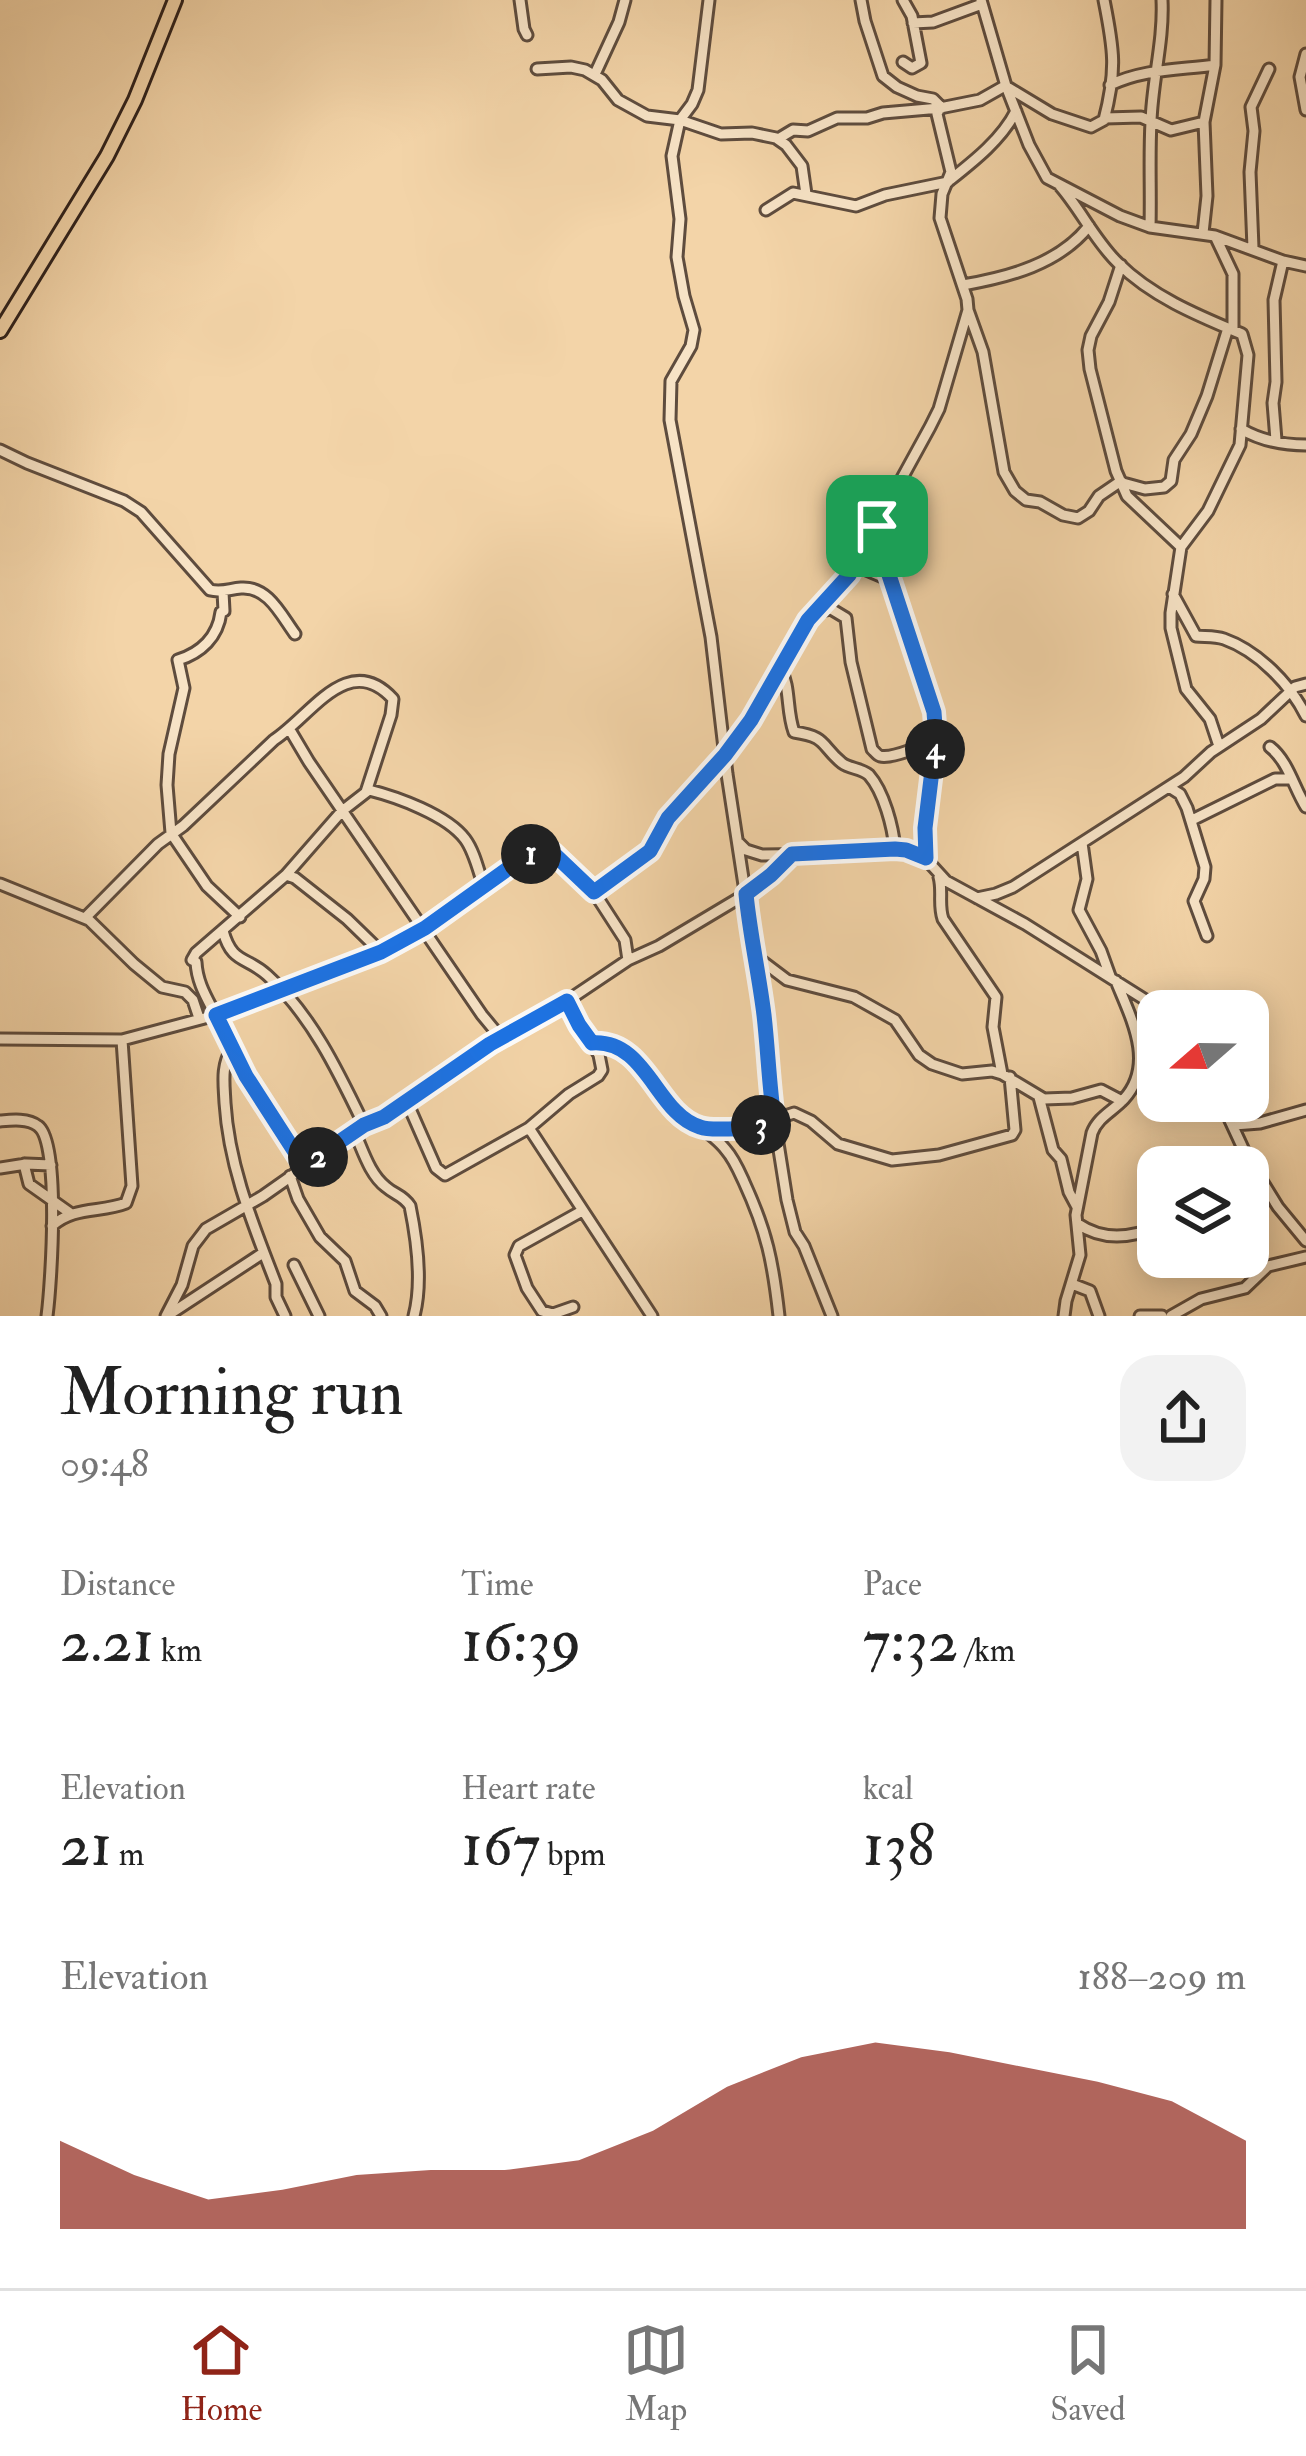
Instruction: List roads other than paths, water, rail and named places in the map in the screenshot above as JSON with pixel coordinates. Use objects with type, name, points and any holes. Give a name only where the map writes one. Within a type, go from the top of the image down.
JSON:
[{"type":"highway","points":[[0,331],[107,156],[175,0]]},
{"type":"street","points":[[520,0],[527,35]]},
{"type":"street","points":[[596,74],[625,0]]},
{"type":"street","points":[[862,0],[883,76],[917,96],[933,99],[941,108]]},
{"type":"street","points":[[903,0],[922,63],[912,68],[903,62]]},
{"type":"street","points":[[1104,0],[1114,54],[1105,118]]},
{"type":"street","points":[[1150,227],[1150,120],[1162,0]]},
{"type":"street","points":[[941,108],[938,118],[951,172],[942,194],[940,218],[983,352],[1005,475],[1026,500],[1045,503],[1071,518],[1089,512],[1100,496],[1121,482],[1145,489],[1164,487],[1171,481],[1174,460],[1207,396],[1230,329],[1233,274],[1209,235],[1207,196],[1204,122],[1215,65],[1216,0]]},
{"type":"street","points":[[707,1],[700,81],[680,119],[671,164],[680,219],[677,257],[694,330],[691,346],[671,381],[670,420],[711,637],[765,1022],[774,1119],[793,1227],[832,1316]]},
{"type":"street","points":[[913,23],[933,22],[982,2],[1004,87],[1046,177],[1060,186],[1150,227],[1209,235],[1306,266]]},
{"type":"street","points":[[1306,54],[1300,77],[1306,110]]},
{"type":"street","points":[[1110,85],[1154,71],[1215,65]]},
{"type":"street","points":[[537,69],[572,67],[596,74],[620,102],[647,116],[680,119],[721,134],[778,139],[802,166],[806,194]]},
{"type":"street","points":[[1253,248],[1251,107],[1269,69]]},
{"type":"street","points":[[778,139],[837,118],[867,118],[980,100],[1004,87]]},
{"type":"street","points":[[1004,87],[1052,114],[1089,127],[1105,118],[1133,116],[1171,130],[1204,122]]},
{"type":"street","points":[[766,210],[788,194],[856,206],[949,181],[990,144],[1017,110]]},
{"type":"street","points":[[1060,186],[1121,266],[1188,311],[1246,339],[1240,445],[1208,511],[1181,547],[1173,594],[1171,628],[1184,683],[1210,719],[1219,746]]},
{"type":"street","points":[[963,285],[1031,267],[1072,244],[1089,226]]},
{"type":"street","points":[[1276,440],[1274,300],[1283,261]]},
{"type":"street","points":[[1121,266],[1109,302],[1093,329],[1090,369],[1130,501],[1181,547]]},
{"type":"street","points":[[594,892],[650,851],[668,818],[751,720],[814,613],[855,566],[939,409],[968,310]]},
{"type":"street","points":[[1241,429],[1262,438],[1306,445]]},
{"type":"street","points":[[0,449],[124,501],[141,512],[210,590],[245,587],[262,592],[295,634]]},
{"type":"street","points":[[877,526],[890,580],[928,686],[936,738],[926,858]]},
{"type":"street","points":[[855,566],[890,580]]},
{"type":"street","points":[[223,592],[224,610],[212,636],[201,650],[177,662],[184,688],[167,785],[171,833],[207,886],[240,916]]},
{"type":"street","points":[[1173,594],[1198,638],[1215,637],[1261,661],[1292,692],[1306,716]]},
{"type":"street","points":[[814,613],[831,609],[846,618],[859,697],[876,754],[901,752],[936,738]]},
{"type":"street","points":[[780,667],[788,684],[794,732],[814,736],[843,764],[867,774],[892,824],[895,849]]},
{"type":"street","points":[[86,918],[274,740],[340,686],[365,680],[393,699],[366,792]]},
{"type":"street","points":[[974,898],[1013,886],[1169,787],[1294,687],[1306,684]]},
{"type":"street","points":[[290,730],[501,1038]]},
{"type":"street","points":[[1270,747],[1282,758],[1306,807]]},
{"type":"street","points":[[1192,820],[1275,779],[1289,779]]},
{"type":"street","points":[[1169,787],[1180,794],[1192,820],[1205,867],[1194,901],[1207,936]]},
{"type":"street","points":[[304,1166],[246,1076],[196,977],[196,952],[286,875],[342,811],[369,790],[449,824],[466,840],[483,884]]},
{"type":"street","points":[[739,843],[762,855],[906,850],[926,858],[946,881],[1137,994]]},
{"type":"street","points":[[1064,1316],[1080,1255],[1078,1207],[1096,1123],[1132,1090],[1140,1057],[1131,1017],[1079,910],[1087,879],[1082,843]]},
{"type":"street","points":[[0,1039],[122,1040],[216,1015],[381,952],[425,928],[520,860],[544,850],[558,857],[594,892],[625,940],[628,960]]},
{"type":"street","points":[[166,1316],[199,1235],[501,1038],[746,894],[792,854]]},
{"type":"street","points":[[698,1127],[746,1128],[788,1113],[802,1115],[838,1144],[898,1160],[939,1155],[1012,1135],[1006,1075],[993,1027],[996,996],[943,919],[938,873]]},
{"type":"street","points":[[286,875],[347,919],[381,952]]},
{"type":"street","points":[[0,884],[86,918],[162,987],[185,992],[199,1018]]},
{"type":"street","points":[[223,931],[231,953],[260,969],[293,1002],[332,1063],[376,1178],[409,1203],[417,1261],[414,1316]]},
{"type":"street","points":[[754,955],[787,980],[854,997],[895,1020],[919,1055],[932,1064],[962,1074],[1006,1075],[1048,1100],[1102,1090],[1122,1101]]},
{"type":"street","points":[[406,1102],[437,1170],[445,1175],[529,1128],[599,1075],[603,1066],[567,1001]]},
{"type":"street","points":[[52,1226],[70,1213],[121,1206],[131,1191],[122,1040]]},
{"type":"street","points":[[592,1043],[610,1043],[626,1052],[683,1117],[726,1149],[772,1255],[779,1316]]},
{"type":"street","points":[[232,1048],[223,1073],[226,1125],[239,1187],[285,1316]]},
{"type":"street","points":[[1039,1097],[1054,1150],[1084,1175]]},
{"type":"street","points":[[1234,1125],[1306,1110]]},
{"type":"street","points":[[0,1121],[40,1127],[49,1149],[52,1226],[46,1316]]},
{"type":"street","points":[[1232,1122],[1243,1146]]},
{"type":"street","points":[[529,1128],[652,1316]]},
{"type":"street","points":[[1061,1159],[1078,1207]]},
{"type":"street","points":[[24,1164],[29,1184],[70,1213]]},
{"type":"street","points":[[0,1168],[51,1165]]},
{"type":"street","points":[[290,1176],[320,1237],[347,1265],[354,1289],[381,1316]]},
{"type":"street","points":[[1269,1192],[1306,1240]]},
{"type":"street","points":[[573,1307],[553,1314],[542,1311],[526,1288],[515,1255],[519,1246],[582,1211]]},
{"type":"street","points":[[1078,1223],[1093,1234],[1137,1233]]},
{"type":"street","points":[[166,1316],[263,1253]]},
{"type":"street","points":[[1139,1316],[1167,1316],[1201,1299],[1245,1288],[1268,1265],[1306,1257]]},
{"type":"street","points":[[294,1265],[319,1316]]},
{"type":"street","points":[[1072,1285],[1090,1291],[1099,1316]]}]
